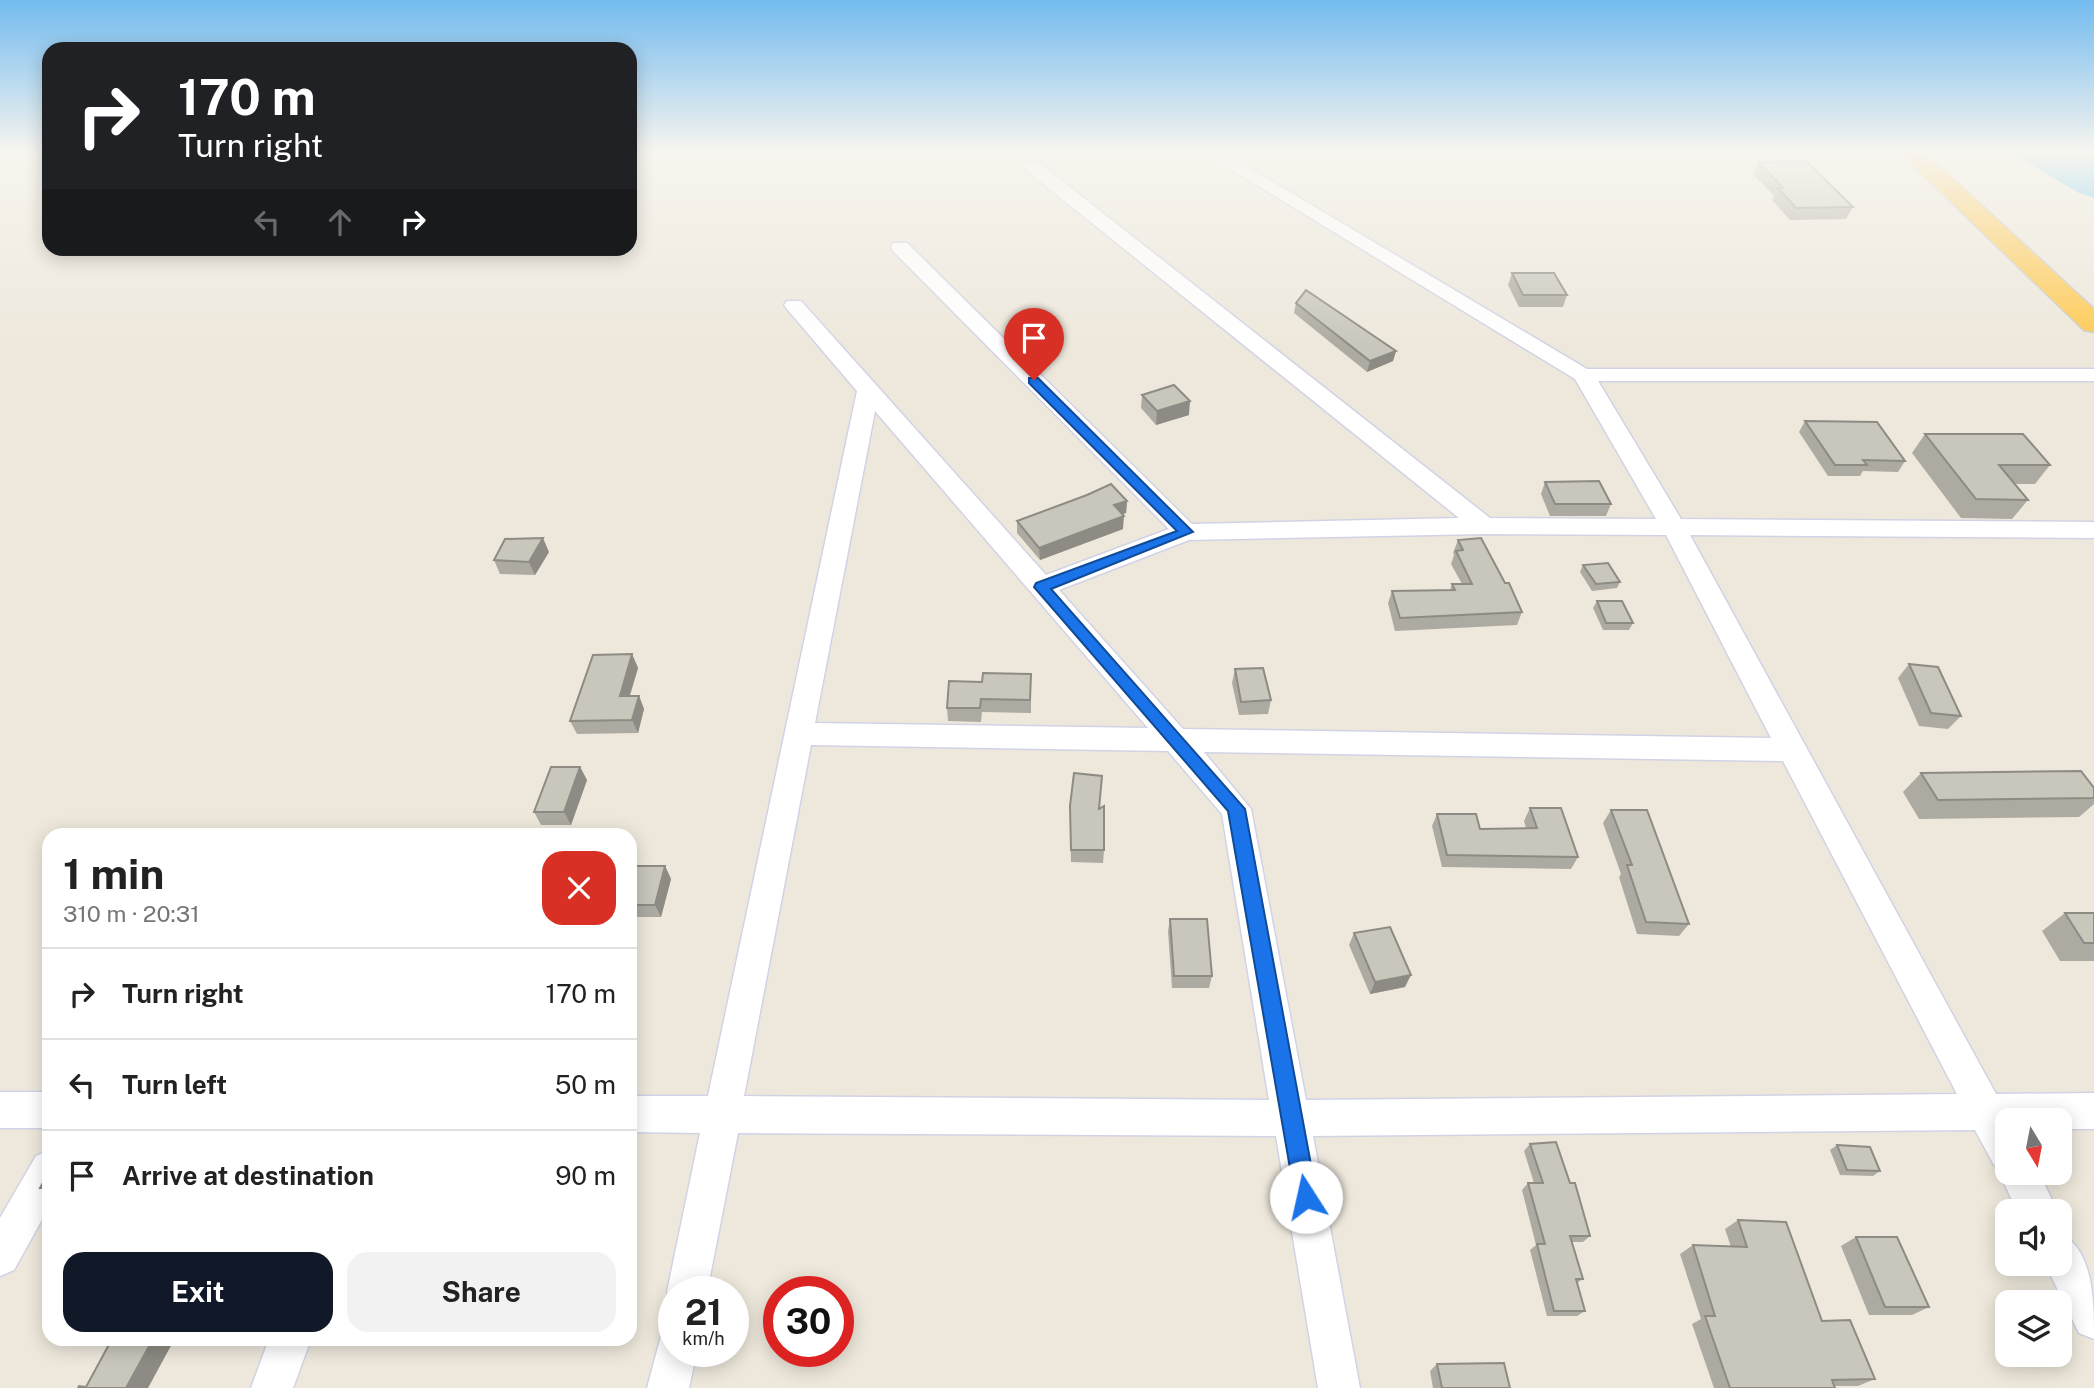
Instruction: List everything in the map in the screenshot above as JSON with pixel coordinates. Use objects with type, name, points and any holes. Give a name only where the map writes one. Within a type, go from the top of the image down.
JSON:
[{"type":"highway","points":[[1978,216],[2094,324]]},
{"type":"street","points":[[1094,216],[1484,526]]},
{"type":"street","points":[[1317,216],[1583,375],[1674,528],[1995,1129]]},
{"type":"street","points":[[900,247],[1186,532]]},
{"type":"street","points":[[794,305],[1236,809],[1339,1388]]},
{"type":"street","points":[[1583,375],[2094,375]]},
{"type":"street","points":[[690,1276],[868,390]]},
{"type":"street","points":[[1041,587],[1186,532],[1484,526],[2094,530]]},
{"type":"street","points":[[800,734],[1792,750]]},
{"type":"street","points":[[0,1110],[42,1110]]},
{"type":"street","points":[[637,1114],[1292,1118],[2094,1111]]},
{"type":"street","points":[[0,1256],[42,1181]]},
{"type":"street","points":[[2072,1276],[2094,1318]]},
{"type":"street","points":[[272,1388],[287,1346]]},
{"type":"street","points":[[668,1388],[673,1367]]},
{"type":"building","points":[[1512,273],[1554,273],[1567,295],[1523,295]]},
{"type":"building","points":[[1306,290],[1396,351],[1370,361],[1296,303]]},
{"type":"building","points":[[1174,385],[1190,401],[1157,411],[1142,395]]},
{"type":"building","points":[[1805,421],[1877,422],[1905,461],[1863,460],[1867,465],[1835,465]]},
{"type":"building","points":[[1925,434],[2023,434],[2050,465],[1999,465],[2028,500],[1976,499]]},
{"type":"building","points":[[1599,481],[1611,504],[1555,504],[1545,482]]},
{"type":"building","points":[[1111,484],[1127,501],[1114,505],[1124,516],[1039,548],[1017,521],[1087,495]]},
{"type":"building","points":[[543,538],[529,562],[494,560],[505,539]]},
{"type":"building","points":[[1481,538],[1505,583],[1509,583],[1522,612],[1400,618],[1392,591],[1455,590],[1452,584],[1472,584],[1456,551],[1463,550],[1458,540]]},
{"type":"building","points":[[1608,563],[1620,582],[1596,584],[1583,565]]},
{"type":"building","points":[[1597,601],[1622,601],[1633,623],[1606,623]]},
{"type":"building","points":[[632,654],[620,696],[639,696],[632,720],[570,721],[593,655]]},
{"type":"building","points":[[1909,664],[1938,667],[1961,716],[1931,713]]},
{"type":"building","points":[[1263,668],[1271,700],[1241,702],[1235,669]]},
{"type":"building","points":[[983,673],[1031,674],[1030,700],[981,699],[980,708],[947,708],[949,681],[982,682]]},
{"type":"building","points":[[551,767],[580,767],[564,812],[534,812]]},
{"type":"building","points":[[2081,771],[2094,788],[2094,798],[1938,800],[1921,773]]},
{"type":"building","points":[[1074,773],[1102,776],[1099,809],[1104,806],[1104,850],[1071,850],[1070,806]]},
{"type":"building","points":[[1530,808],[1561,808],[1578,857],[1447,855],[1437,814],[1476,814],[1480,829],[1537,828]]},
{"type":"building","points":[[1611,810],[1647,810],[1689,924],[1646,922],[1627,865],[1632,865]]},
{"type":"building","points":[[637,866],[665,866],[655,905],[637,905]]},
{"type":"building","points":[[2065,913],[2094,913],[2094,943],[2084,943]]},
{"type":"building","points":[[1170,919],[1207,919],[1212,976],[1174,976]]},
{"type":"building","points":[[1390,927],[1411,975],[1375,982],[1354,933]]},
{"type":"building","points":[[1556,1142],[1570,1183],[1575,1183],[1590,1236],[1570,1236],[1583,1279],[1576,1279],[1585,1311],[1554,1311],[1537,1244],[1545,1244],[1528,1183],[1543,1183],[1530,1144]]},
{"type":"building","points":[[1837,1145],[1870,1147],[1880,1171],[1847,1170]]},
{"type":"building","points":[[1738,1220],[1786,1222],[1822,1321],[1850,1320],[1875,1379],[1832,1380],[1835,1388],[1730,1388],[1705,1316],[1715,1316],[1693,1245],[1747,1247]]},
{"type":"building","points":[[1856,1237],[1897,1237],[1929,1307],[1885,1307]]},
{"type":"building","points":[[108,1346],[149,1346],[126,1388],[78,1388],[86,1387]]},
{"type":"building","points":[[1504,1363],[1510,1388],[1442,1388],[1437,1364]]},
{"type":"route","points":[[1034,380],[1186,532],[1041,587],[1236,809],[1306,1197]]}]
